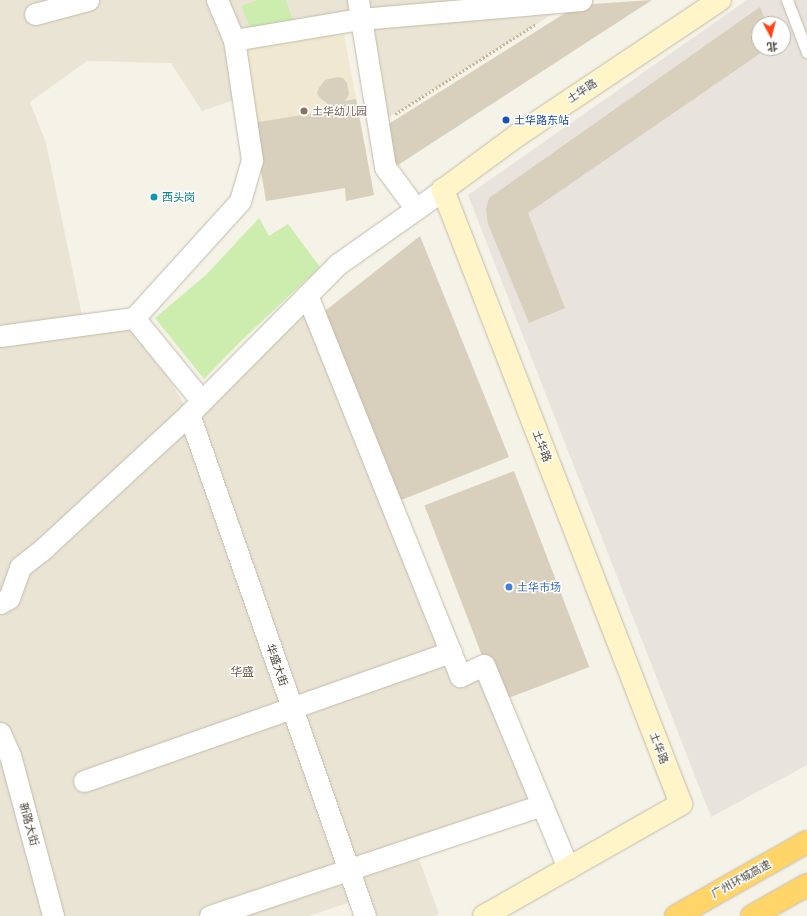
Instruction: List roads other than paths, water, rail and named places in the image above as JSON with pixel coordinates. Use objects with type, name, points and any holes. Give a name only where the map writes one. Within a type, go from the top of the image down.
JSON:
[{"type":"highway","name":"广州环城高速","points":[[676,916],[807,842]]},
{"type":"highway","points":[[752,916],[807,885]]},
{"type":"street","points":[[35,14],[88,0]]},
{"type":"street","points":[[0,336],[134,318],[240,201],[252,160],[234,40],[218,0]]},
{"type":"street","points":[[234,40],[359,10],[581,0]]},
{"type":"street","name":"土华路","points":[[484,916],[681,804],[443,190],[518,135],[720,0]]},
{"type":"street","points":[[359,10],[385,167],[416,209]]},
{"type":"street","points":[[0,603],[9,598],[20,567],[44,548],[195,407],[338,264],[443,190]]},
{"type":"street","points":[[307,295],[460,676],[484,666],[568,868]]},
{"type":"street","name":"华盛大街","points":[[134,318],[195,407],[293,709],[365,916]]},
{"type":"street","points":[[84,780],[293,709],[451,652]]},
{"type":"street","name":"新路大街","points":[[0,733],[10,755],[53,916]]},
{"type":"street","points":[[210,916],[542,805]]},
{"type":"lane","points":[[787,0],[807,52]]},
{"type":"place","name":"土华幼儿园","points":[[304,111]]},
{"type":"place","name":"土华路东站","points":[[506,120]]},
{"type":"place","name":"西头岗","points":[[154,197]]},
{"type":"place","name":"土华市场","points":[[509,587]]},
{"type":"district","name":"华盛","points":[[242,672]]}]
